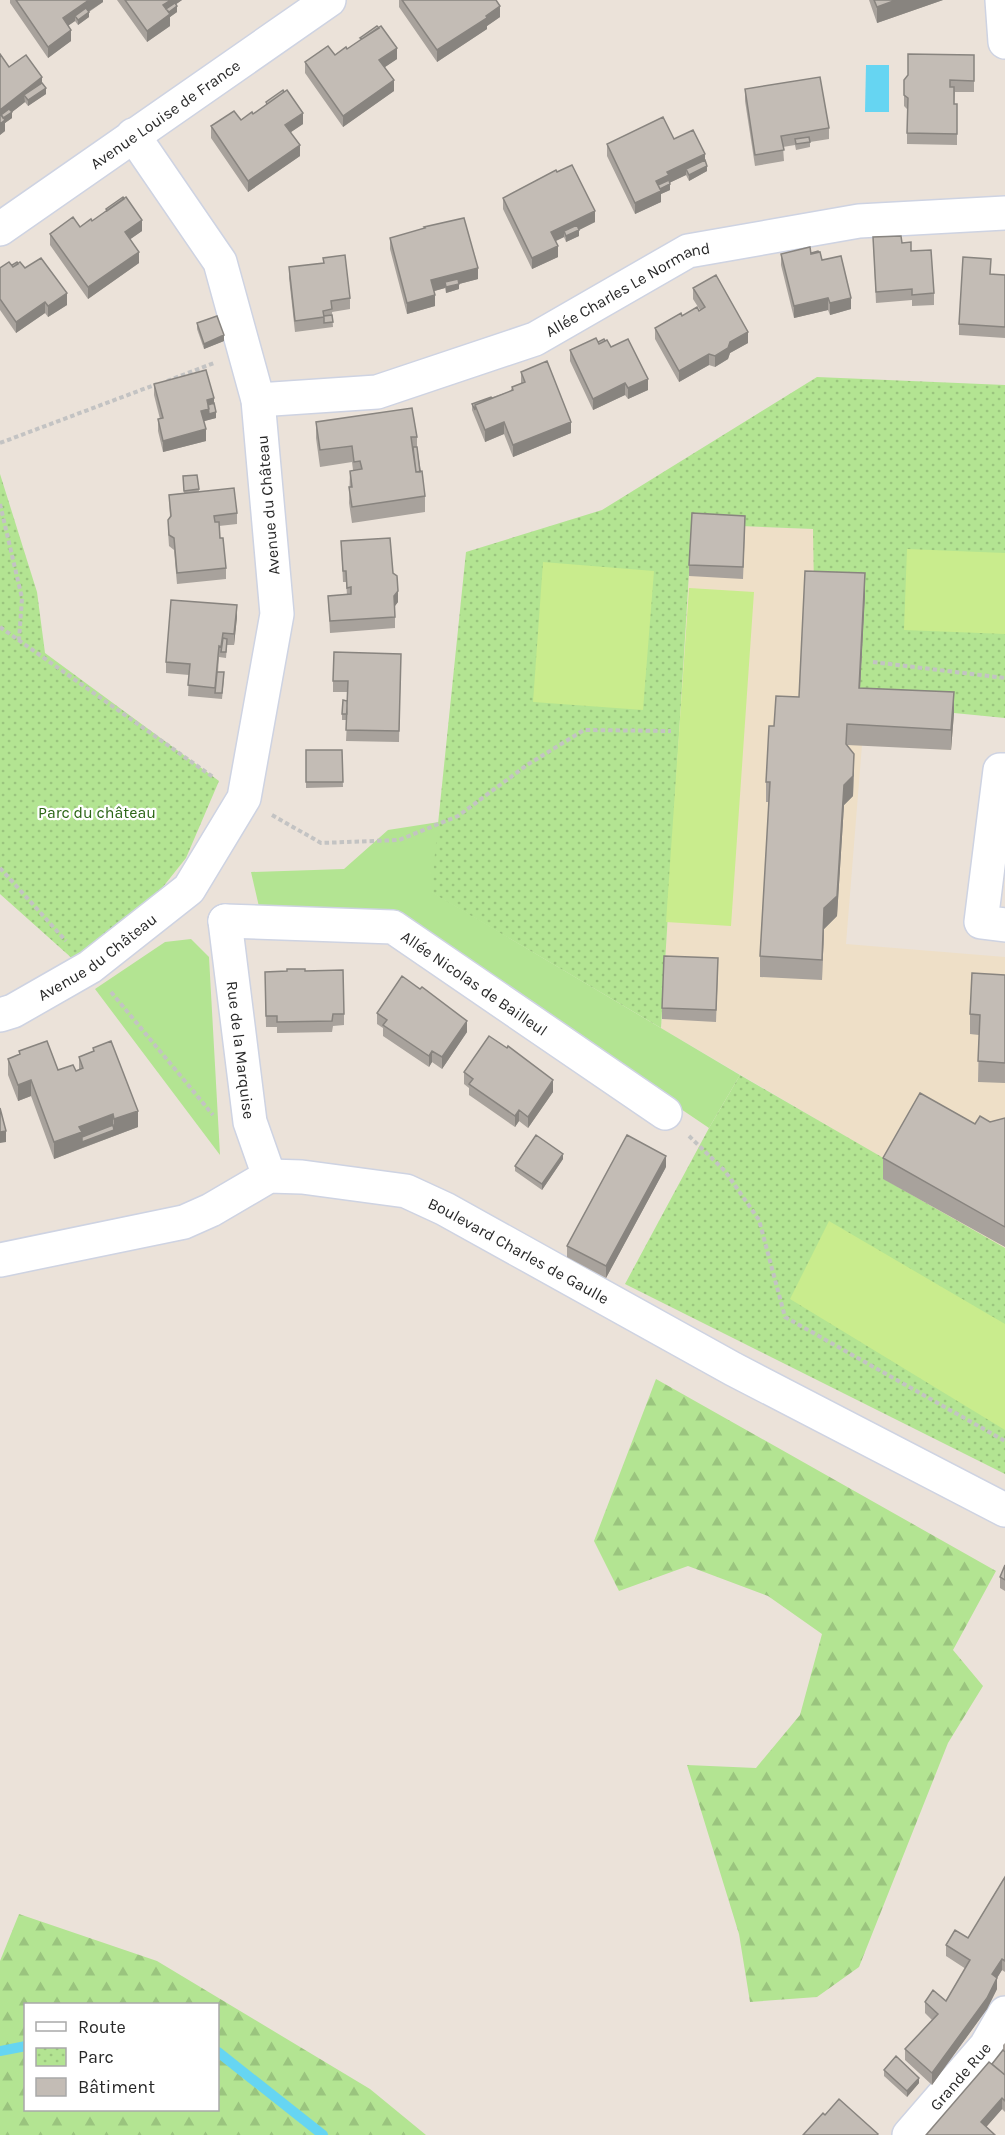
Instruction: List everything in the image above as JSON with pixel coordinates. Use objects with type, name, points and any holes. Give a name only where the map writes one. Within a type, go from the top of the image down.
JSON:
[{"type":"street","name":"Avenue Louise de France","points":[[0,229],[329,0]]},
{"type":"street","points":[[1002,0],[1005,42]]},
{"type":"street","name":"Avenue du Château","points":[[0,1015],[14,1011],[90,967],[189,889],[244,798],[277,614],[258,400],[220,262],[133,135]]},
{"type":"street","name":"Allée Charles Le Normand","points":[[258,400],[377,392],[535,339],[688,251],[859,221],[1005,213]]},
{"type":"street","points":[[1005,770],[1000,770],[981,922],[1005,925]]},
{"type":"street","points":[[189,889],[225,921]]},
{"type":"street","name":"Allée Nicolas de Bailleul","points":[[225,921],[393,927],[664,1113]]},
{"type":"street","name":"Rue de la Marquise","points":[[225,921],[250,1122],[269,1176]]},
{"type":"street","points":[[0,1260],[184,1221],[211,1210],[269,1176]]},
{"type":"street","name":"Boulevard Charles de Gaulle","points":[[269,1176],[302,1177],[406,1191],[445,1209],[733,1369],[1005,1510]]},
{"type":"street","name":"Grande Rue","points":[[909,2135],[986,2046],[1005,2014]]},
{"type":"path","points":[[0,443],[245,352]]},
{"type":"path","points":[[0,504],[22,598],[19,641]]},
{"type":"path","points":[[0,627],[244,798],[321,843],[399,840],[458,816],[527,765],[584,730],[671,731]]},
{"type":"path","points":[[873,662],[1005,678]]},
{"type":"path","points":[[0,868],[90,967],[218,1121]]},
{"type":"path","points":[[664,1113],[725,1171],[759,1220],[785,1317],[1005,1441]]},
{"type":"shaded area","points":[[692,524],[814,529],[865,594],[859,708],[954,713],[951,750],[862,745],[846,944],[1005,957],[1005,1249],[883,1179],[891,1163],[661,1028]]},
{"type":"green space","points":[[817,377],[1005,385],[1005,718],[859,708],[814,591],[813,529],[692,524],[661,1028],[431,892],[466,552],[602,510]]},
{"type":"green space","name":"Parc du château","points":[[0,474],[37,592],[45,653],[219,781],[186,858],[139,917],[75,961],[0,894]]},
{"type":"green space","points":[[907,549],[1005,553],[1005,634],[904,630]]},
{"type":"green space","points":[[543,562],[654,571],[643,710],[533,702]]},
{"type":"green space","points":[[689,588],[754,592],[731,926],[666,922]]},
{"type":"green space","points":[[439,822],[432,892],[740,1075],[709,1128],[393,914],[260,911],[251,872],[344,869],[388,830]]},
{"type":"green space","points":[[191,939],[209,957],[220,1155],[95,989],[165,942]]},
{"type":"green space","points":[[740,1075],[892,1163],[884,1179],[1005,1248],[1005,1474],[625,1284]]},
{"type":"green space","points":[[829,1221],[1005,1324],[1005,1430],[790,1299]]},
{"type":"green space","points":[[656,1379],[996,1571],[953,1650],[983,1686],[948,1743],[859,1967],[817,1997],[750,2002],[739,1934],[687,1765],[756,1768],[800,1715],[822,1634],[768,1596],[688,1566],[619,1591],[594,1541]]},
{"type":"green space","points":[[19,1914],[157,1961],[370,2089],[426,2135],[0,2135],[0,1961]]},
{"type":"water","points":[[866,65],[889,65],[889,112],[865,112]]},
{"type":"building","points":[[16,0],[89,0],[63,18],[71,30],[48,47]]},
{"type":"building","points":[[125,0],[171,0],[163,5],[170,14],[147,31]]},
{"type":"building","points":[[402,0],[496,0],[500,6],[486,16],[487,18],[437,50]]},
{"type":"building","points":[[874,0],[896,0],[877,7]]},
{"type":"building","points":[[175,3],[177,6],[169,12],[166,9]]},
{"type":"building","points":[[86,8],[89,12],[78,20],[75,16]]},
{"type":"building","points":[[377,26],[379,28],[362,39],[360,38]]},
{"type":"building","points":[[381,26],[397,48],[379,60],[394,80],[343,116],[305,62],[328,46],[335,55]]},
{"type":"building","points":[[0,54],[9,67],[26,55],[42,77],[0,110]]},
{"type":"building","points":[[908,54],[974,55],[974,81],[950,80],[950,87],[954,87],[954,104],[957,104],[957,134],[907,133],[908,98],[904,95],[904,80],[908,75]]},
{"type":"building","points":[[820,77],[829,128],[781,136],[784,150],[755,155],[745,89]]},
{"type":"building","points":[[42,83],[46,88],[28,100],[24,95]]},
{"type":"building","points":[[283,90],[284,92],[267,104],[266,102]]},
{"type":"building","points":[[287,90],[303,113],[285,125],[300,145],[248,181],[211,126],[234,111],[241,120]]},
{"type":"building","points":[[9,109],[12,112],[3,118],[1,115]]},
{"type":"building","points":[[0,113],[5,120],[0,124]]},
{"type":"building","points":[[663,117],[674,139],[693,130],[705,154],[667,172],[669,175],[656,181],[661,191],[635,203],[607,144]]},
{"type":"building","points":[[809,137],[810,142],[796,144],[795,139]]},
{"type":"building","points":[[705,160],[707,166],[689,175],[686,169]]},
{"type":"building","points":[[572,165],[595,211],[551,232],[558,246],[532,258],[503,198],[556,170],[557,172]]},
{"type":"building","points":[[669,180],[670,184],[660,189],[658,185]]},
{"type":"building","points":[[123,197],[124,199],[107,211],[106,209]]},
{"type":"building","points":[[126,197],[142,220],[125,232],[139,252],[88,287],[50,234],[73,217],[80,227]]},
{"type":"building","points":[[464,218],[478,268],[431,280],[435,295],[407,303],[390,238]]},
{"type":"building","points":[[577,225],[579,230],[566,236],[564,231]]},
{"type":"building","points":[[901,236],[902,243],[911,242],[911,251],[931,250],[934,293],[912,295],[912,289],[876,292],[873,237]]},
{"type":"building","points":[[810,247],[811,254],[820,252],[822,260],[841,256],[851,298],[830,303],[828,298],[794,306],[781,254]]},
{"type":"building","points":[[345,255],[350,298],[331,301],[332,309],[323,311],[324,317],[295,321],[289,267],[324,263],[323,258]]},
{"type":"building","points":[[963,257],[991,259],[990,274],[1005,275],[1005,327],[959,324]]},
{"type":"building","points":[[41,258],[67,293],[48,306],[45,302],[16,322],[0,299],[0,268],[9,262],[13,267],[20,262],[25,268]]},
{"type":"building","points":[[716,275],[748,332],[730,342],[728,348],[715,356],[709,354],[679,371],[655,328],[681,313],[682,316],[697,307],[699,311],[705,307],[693,288]]},
{"type":"building","points":[[458,279],[459,284],[446,287],[445,282]]},
{"type":"building","points":[[332,315],[333,322],[324,323],[324,316]]},
{"type":"building","points":[[217,316],[224,335],[204,344],[197,323]]},
{"type":"building","points":[[596,338],[599,344],[607,340],[611,347],[628,339],[648,379],[628,388],[625,383],[593,399],[570,350]]},
{"type":"building","points":[[547,361],[571,422],[513,445],[504,422],[485,430],[475,405],[513,390],[512,387],[525,382],[521,372]]},
{"type":"building","points":[[206,370],[214,398],[207,400],[209,409],[201,411],[206,429],[163,441],[158,419],[163,418],[154,384]]},
{"type":"building","points":[[491,397],[475,405],[475,410],[472,404]]},
{"type":"building","points":[[214,403],[216,412],[209,414],[208,405]]},
{"type":"building","points":[[412,408],[417,437],[411,437],[416,472],[422,471],[425,496],[352,507],[349,487],[352,487],[350,471],[362,469],[360,461],[354,462],[352,446],[320,450],[316,422]]},
{"type":"building","points":[[413,447],[417,447],[420,472],[416,472]]},
{"type":"building","points":[[197,475],[199,489],[184,491],[183,476]]},
{"type":"building","points":[[234,488],[237,513],[214,516],[215,522],[219,522],[220,538],[223,538],[226,568],[177,573],[174,538],[169,535],[168,520],[171,516],[169,495]]},
{"type":"building","points":[[692,513],[745,516],[743,567],[689,565]]},
{"type":"building","points":[[390,538],[393,573],[397,576],[398,591],[394,596],[395,617],[330,621],[328,596],[351,594],[351,587],[347,588],[346,571],[343,571],[341,541]]},
{"type":"building","points":[[805,571],[865,573],[859,688],[954,692],[951,730],[847,724],[846,744],[854,754],[853,776],[844,785],[837,896],[824,908],[822,960],[760,956],[770,782],[766,782],[769,726],[774,726],[776,696],[799,697]]},
{"type":"building","points":[[171,600],[237,605],[234,634],[223,633],[221,647],[219,646],[215,688],[188,685],[190,664],[166,662]]},
{"type":"building","points":[[223,638],[227,639],[226,652],[221,652]]},
{"type":"building","points":[[334,652],[401,654],[399,731],[346,730],[348,681],[333,681]]},
{"type":"building","points":[[217,672],[224,672],[222,693],[215,693]]},
{"type":"building","points":[[343,700],[347,701],[347,714],[342,714]]},
{"type":"building","points":[[306,750],[342,750],[343,782],[306,782]]},
{"type":"building","points":[[664,956],[718,958],[716,1010],[662,1008]]},
{"type":"building","points":[[287,969],[343,970],[344,1014],[333,1014],[332,1021],[277,1022],[277,1016],[266,1016],[265,972],[287,971]]},
{"type":"building","points":[[972,973],[1005,975],[1005,1063],[978,1061],[980,1015],[970,1014]]},
{"type":"building","points":[[402,976],[420,989],[422,987],[467,1021],[442,1057],[432,1051],[429,1056],[383,1025],[387,1020],[377,1013]]},
{"type":"building","points":[[489,1036],[507,1048],[508,1046],[553,1080],[528,1117],[519,1110],[515,1116],[469,1084],[473,1079],[464,1072]]},
{"type":"building","points":[[47,1041],[58,1070],[73,1065],[76,1071],[83,1068],[79,1057],[111,1041],[138,1111],[114,1119],[113,1114],[79,1127],[82,1132],[54,1142],[31,1080],[18,1085],[8,1059],[20,1054],[19,1051]]},
{"type":"building","points":[[920,1093],[975,1124],[980,1116],[990,1122],[1005,1118],[1005,1227],[883,1158]]},
{"type":"building","points":[[0,1108],[6,1131],[0,1132]]},
{"type":"building","points":[[113,1125],[114,1130],[82,1142],[82,1137]]},
{"type":"building","points":[[536,1135],[563,1154],[542,1184],[515,1166]]},
{"type":"building","points":[[627,1135],[666,1156],[606,1266],[567,1246]]},
{"type":"building","points":[[1005,1565],[1005,1580],[1000,1577]]},
{"type":"building","points":[[1005,1877],[1005,1961],[1002,1959],[992,1974],[997,1978],[987,1998],[932,2073],[905,2049],[938,2014],[925,2002],[933,1990],[946,2001],[970,1960],[946,1945],[955,1930],[968,1938]]},
{"type":"building","points":[[1003,2050],[1005,2052],[1005,2075],[992,2064]]},
{"type":"building","points":[[896,2056],[919,2078],[907,2091],[884,2070]]},
{"type":"building","points":[[989,2062],[1005,2075],[1005,2101],[1002,2098],[981,2122],[995,2135],[926,2135]]},
{"type":"building","points":[[839,2099],[878,2134],[803,2135]]},
{"type":"waterway","points":[[0,2051],[24,2046]]},
{"type":"waterway","points":[[219,2053],[323,2135]]}]
